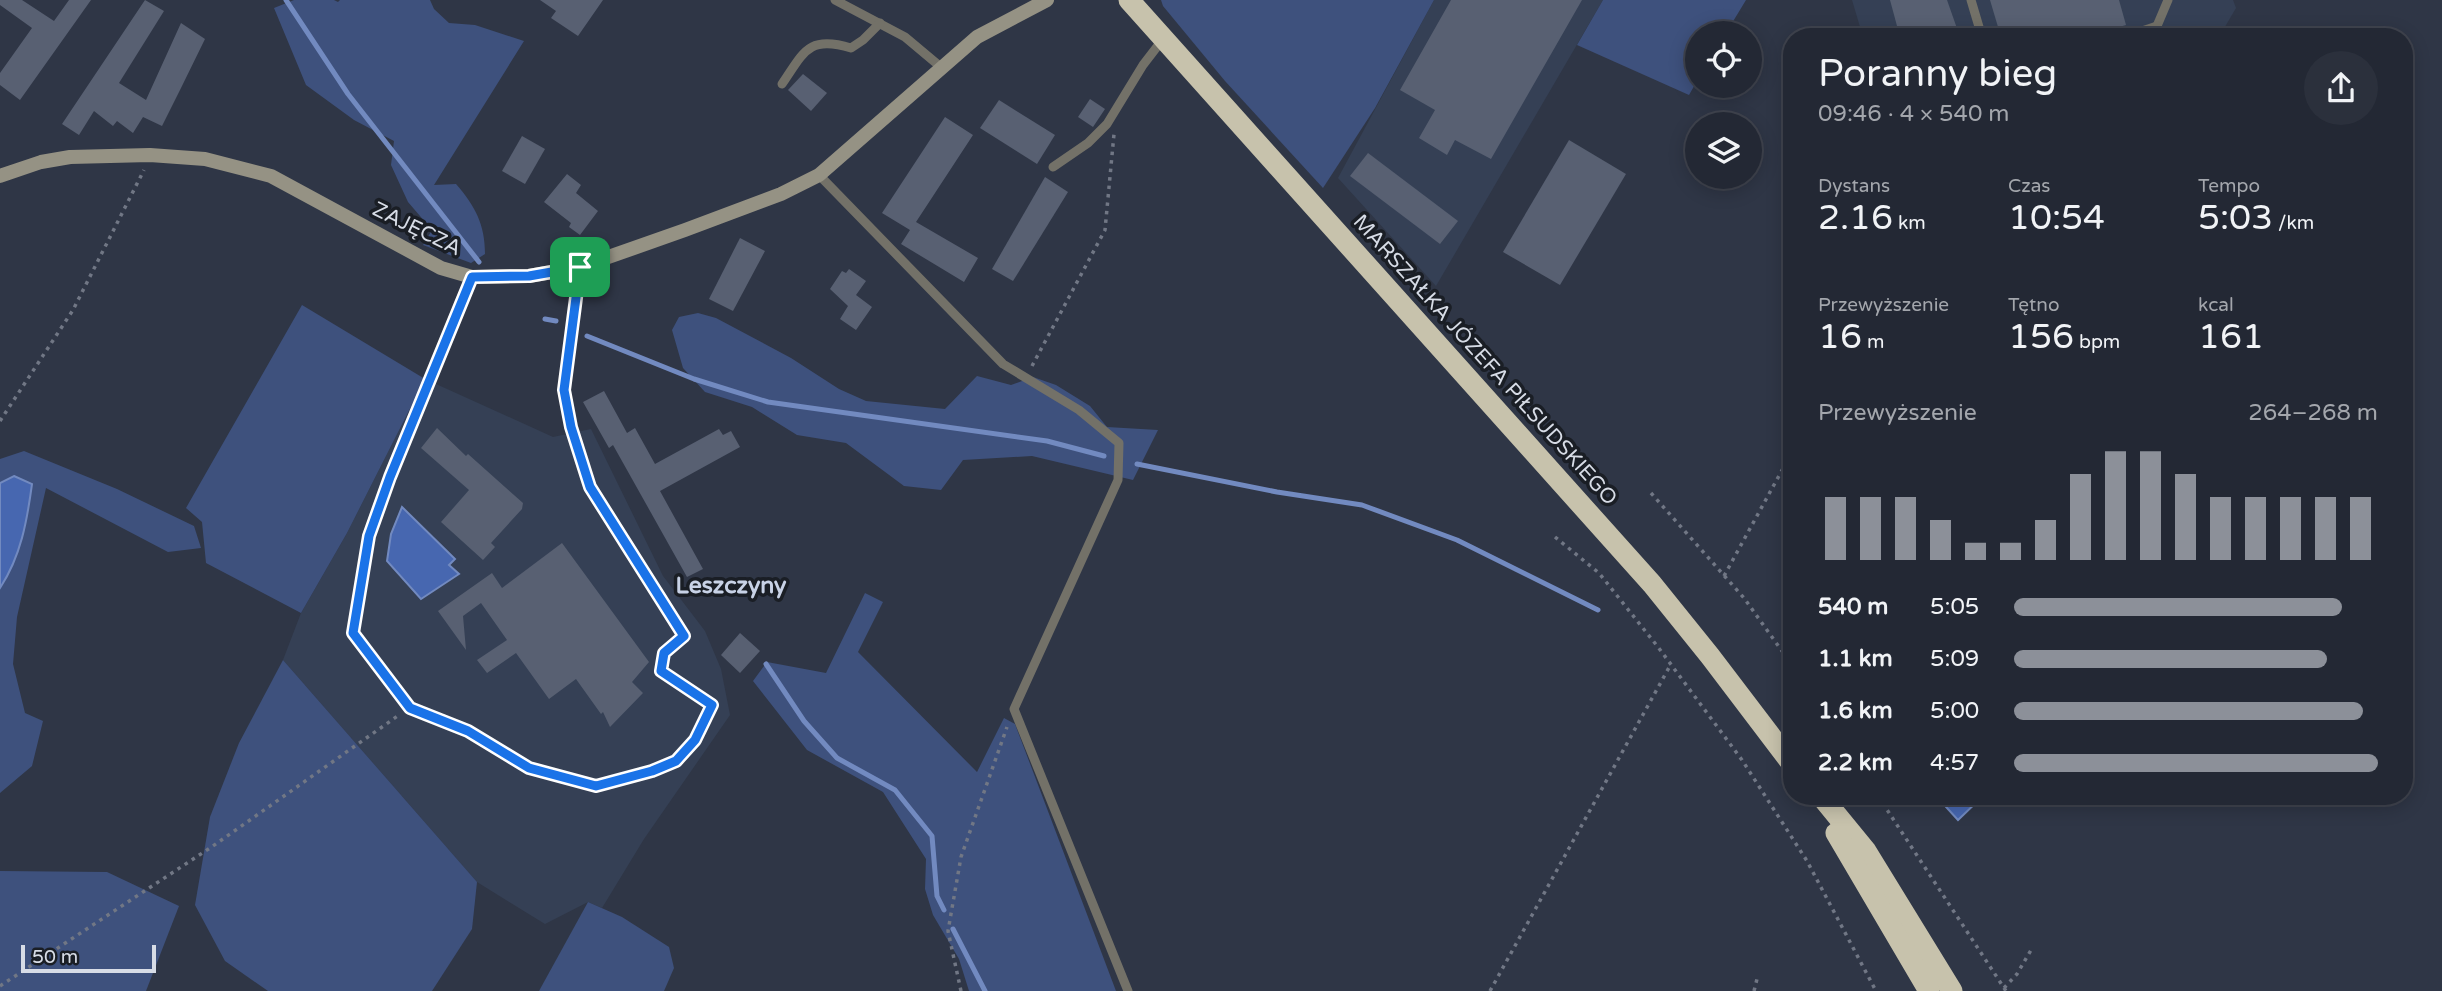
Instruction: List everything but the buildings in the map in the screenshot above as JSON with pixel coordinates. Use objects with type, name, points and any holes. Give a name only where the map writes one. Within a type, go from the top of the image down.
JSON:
[{"type":"highway","name":"MARSZAŁKA JÓZEFA PIŁSUDSKIEGO","points":[[1129,0],[1643,574],[1783,752]]},
{"type":"highway","points":[[1819,805],[1929,991]]},
{"type":"highway","points":[[1828,805],[1866,851],[1952,991]]},
{"type":"street","name":"ZAJĘCZA","points":[[0,176],[41,162],[70,157],[150,155],[205,159],[271,176],[440,268],[472,277],[529,276],[580,267],[782,194],[819,175],[977,37],[1047,0]]},
{"type":"lane","points":[[835,0],[905,37],[942,68]]},
{"type":"lane","points":[[1972,0],[1980,28]]},
{"type":"lane","points":[[2151,28],[2157,26],[2168,0]]},
{"type":"lane","points":[[782,84],[811,45],[824,42],[851,48],[880,23]]},
{"type":"lane","points":[[1053,167],[1088,143],[1115,111],[1143,65],[1163,39]]},
{"type":"lane","points":[[819,175],[1003,364],[1080,410],[1119,443],[1118,480],[1014,709],[1128,991]]},
{"type":"lane","points":[[472,277],[390,477],[369,536],[353,633],[410,708],[468,731],[529,768],[596,786],[652,771],[676,761],[695,740],[712,705],[661,671],[664,653],[684,636],[590,487],[573,433],[564,390],[580,267]]},
{"type":"path","points":[[1025,377],[1055,327],[1105,230],[1115,111]]},
{"type":"path","points":[[0,421],[73,310],[132,197],[150,155]]},
{"type":"path","points":[[1724,576],[1783,468]]},
{"type":"path","points":[[1651,493],[1724,576],[1783,653]]},
{"type":"path","points":[[1555,537],[1599,573],[1742,760],[1807,861],[1876,991]]},
{"type":"path","points":[[1490,991],[1671,664]]},
{"type":"path","points":[[0,986],[213,846],[410,708]]},
{"type":"path","points":[[961,991],[948,931],[961,858],[1014,709]]},
{"type":"path","points":[[1884,805],[2005,989],[2017,975],[2031,950]]},
{"type":"path","points":[[1754,991],[1757,979]]},
{"type":"shaded area","points":[[294,0],[430,0],[434,9],[449,23],[475,25],[524,41],[434,185],[456,184],[469,200],[481,224],[485,254],[471,263],[423,245],[432,230],[408,202],[391,165],[394,141],[354,120],[306,85],[274,8]]},
{"type":"shaded area","points":[[1161,0],[1434,0],[1375,108],[1323,188],[1225,81],[1163,6]]},
{"type":"shaded area","points":[[1434,0],[1603,0],[1436,286],[1338,178]]},
{"type":"shaded area","points":[[1603,0],[1746,0],[1733,21],[1685,21],[1685,93],[1577,45]]},
{"type":"shaded area","points":[[1852,0],[2233,0],[2236,8],[2224,28],[1860,28]]},
{"type":"shaded area","points":[[302,305],[425,379],[347,533],[301,613],[206,563],[202,522],[186,508]]},
{"type":"shaded area","points":[[698,313],[716,318],[791,358],[839,389],[866,401],[945,409],[977,376],[1011,385],[1033,377],[1056,385],[1090,406],[1107,427],[1158,430],[1133,480],[1032,456],[963,460],[941,490],[904,486],[846,443],[797,435],[752,407],[705,392],[683,368],[672,330],[679,317]]},
{"type":"shaded area","points":[[425,379],[553,437],[591,429],[663,576],[705,631],[721,669],[730,715],[644,839],[602,908],[588,902],[545,924],[477,882],[283,660],[301,613],[347,533]]},
{"type":"shaded area","points":[[24,451],[117,489],[194,526],[201,548],[168,552],[46,488],[17,617],[13,664],[25,713],[43,721],[32,766],[0,793],[0,459]]},
{"type":"shaded area","points":[[14,476],[32,484],[18,551],[0,588],[0,483]]},
{"type":"shaded area","points":[[402,507],[455,559],[449,565],[459,574],[421,599],[387,561],[391,534]]},
{"type":"shaded area","points":[[865,593],[883,602],[858,652],[977,772],[1004,718],[1015,724],[1116,991],[969,991],[959,959],[933,915],[925,889],[926,859],[883,792],[807,750],[753,681],[767,662],[826,673]]},
{"type":"shaded area","points":[[283,660],[477,882],[472,929],[432,991],[268,991],[225,961],[195,905],[210,817],[239,743]]},
{"type":"shaded area","points":[[1944,805],[1974,805],[1958,820]]},
{"type":"shaded area","points":[[0,871],[107,872],[179,906],[146,991],[0,991]]},
{"type":"shaded area","points":[[588,902],[622,917],[669,947],[674,968],[664,991],[539,991]]},
{"type":"waterway","points":[[286,0],[348,94],[479,262]]},
{"type":"waterway","points":[[545,319],[556,321]]},
{"type":"waterway","points":[[587,336],[694,379],[768,402],[1047,441],[1104,456]]},
{"type":"waterway","points":[[1137,464],[1277,492],[1362,505],[1457,540],[1598,610]]},
{"type":"waterway","points":[[766,664],[804,721],[837,758],[895,790],[932,836],[937,896],[944,910]]},
{"type":"waterway","points":[[953,929],[985,991]]},
{"type":"district","name":"Leszczyny","points":[[731,586]]},
{"type":"route","points":[[580,267],[564,390],[571,427],[590,487],[684,636],[664,653],[661,671],[712,705],[695,740],[676,761],[652,771],[596,786],[529,768],[468,731],[410,708],[353,633],[369,536],[390,477],[472,277],[529,276],[580,267]]}]
